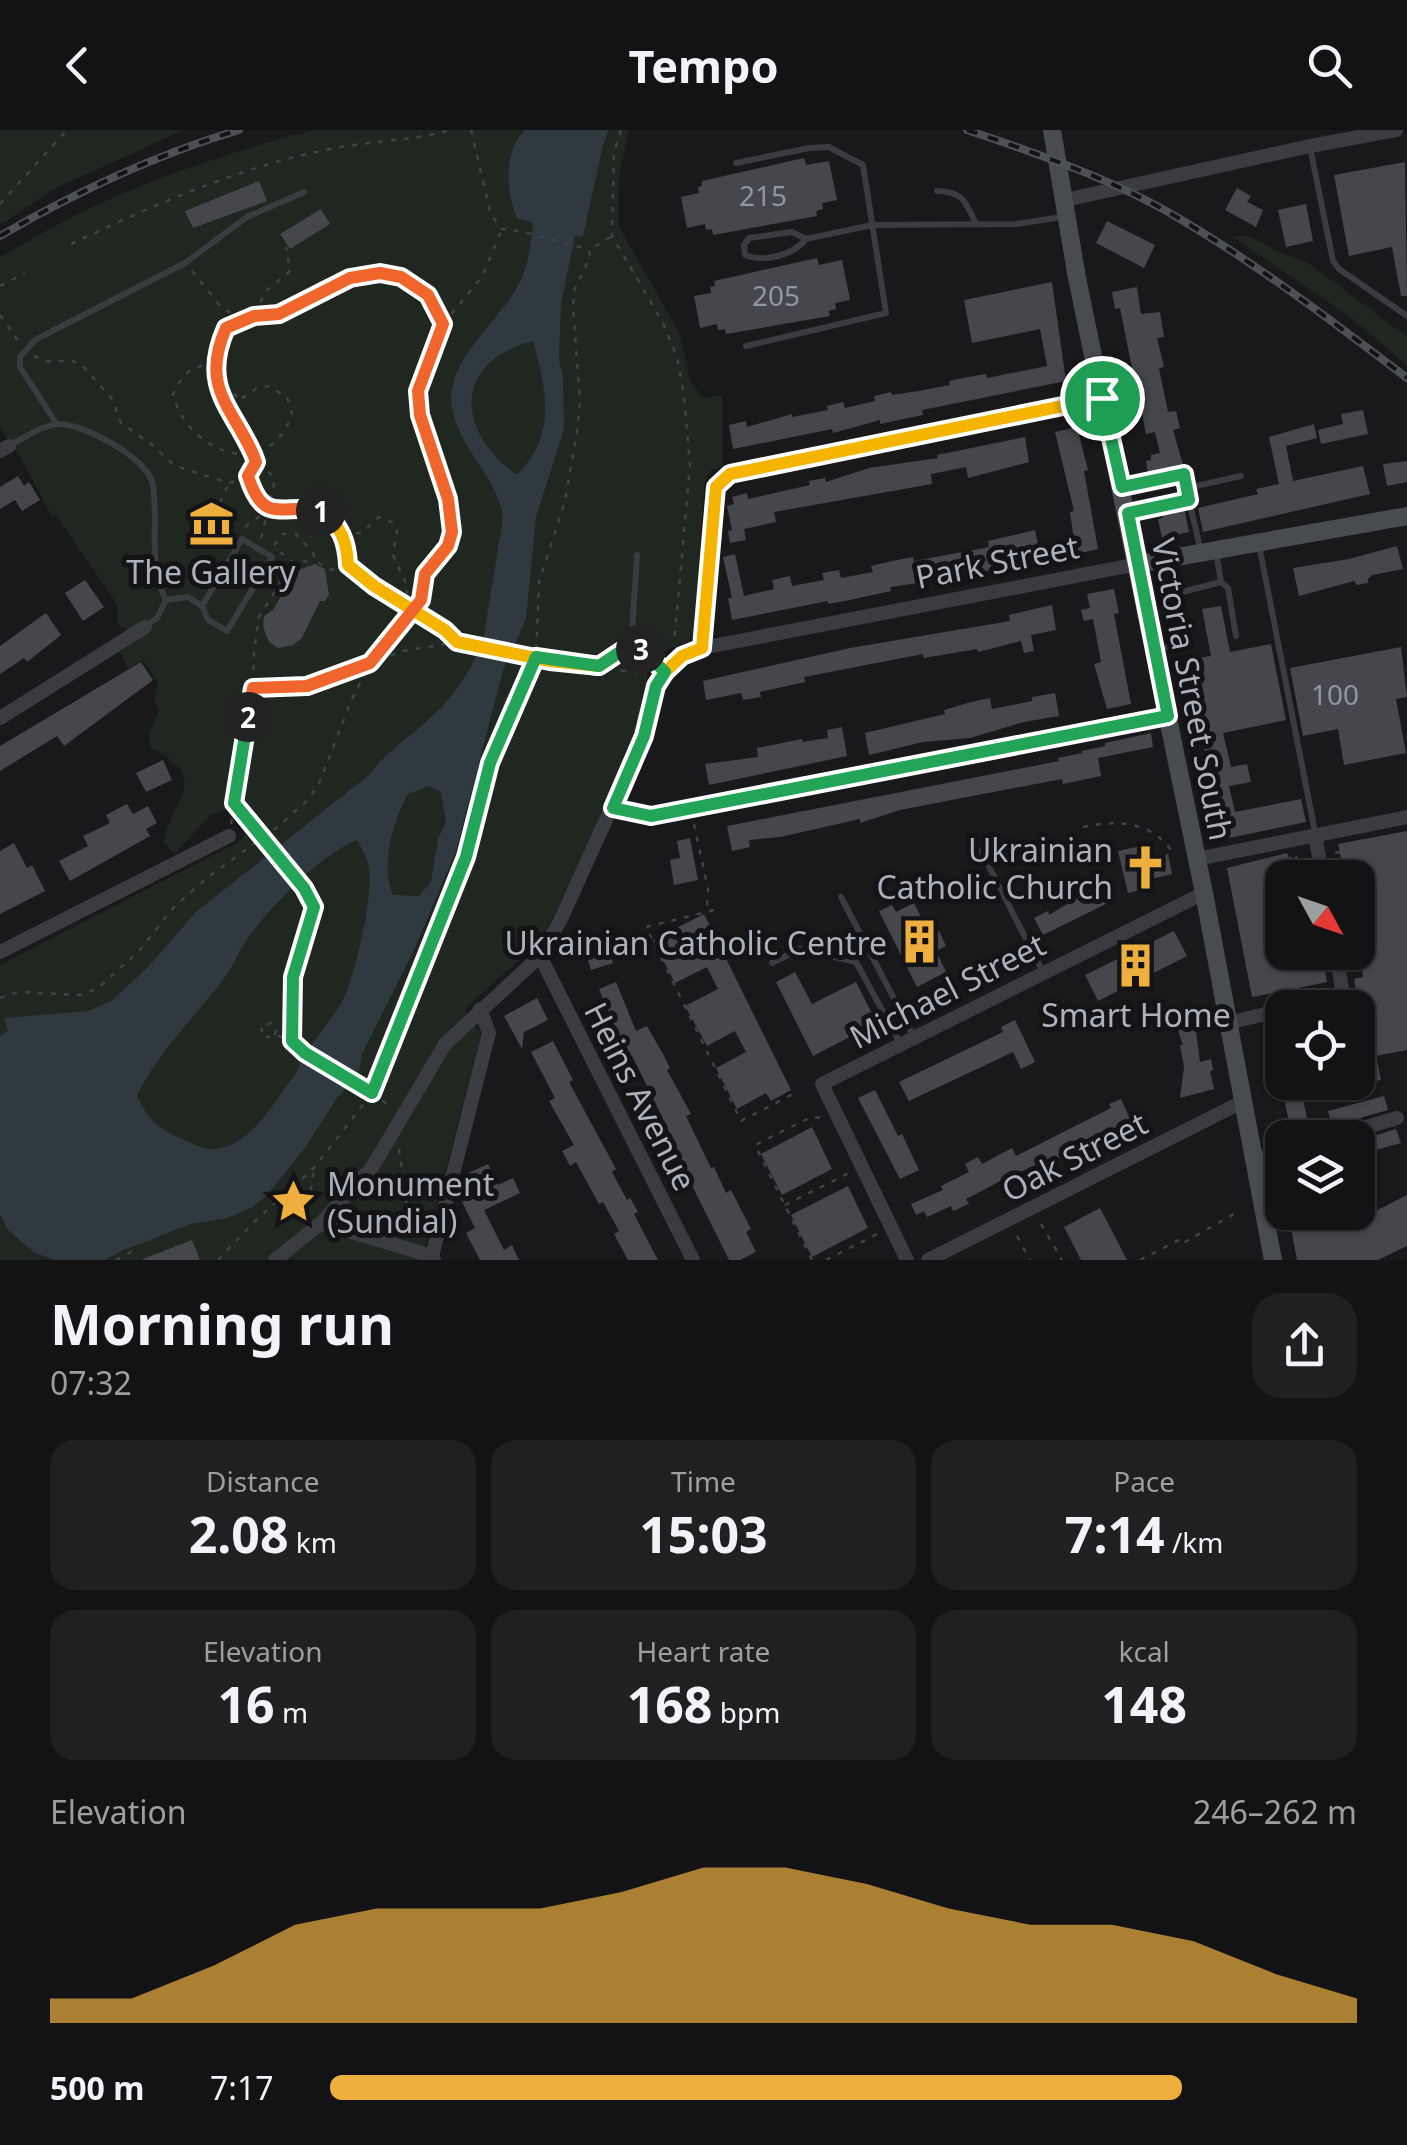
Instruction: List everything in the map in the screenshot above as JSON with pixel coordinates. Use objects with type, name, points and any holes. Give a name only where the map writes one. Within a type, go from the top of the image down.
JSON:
[{"type":"main road","name":"Victoria Street South","points":[[1052,130],[1273,1260]]},
{"type":"main road","name":"Park Street","points":[[1138,564],[1407,516]]},
{"type":"street","points":[[1066,208],[1308,138],[1396,130]]},
{"type":"street","points":[[702,648],[716,487],[720,480],[730,474],[1102,398]]},
{"type":"street","name":"Park Street","points":[[665,672],[682,656],[702,648],[1138,564]]},
{"type":"street","points":[[0,718],[145,626]]},
{"type":"street","points":[[274,1260],[373,1166],[445,1044],[540,956],[613,808],[644,736],[656,686],[665,672]]},
{"type":"street","points":[[613,808],[651,816],[1168,716]]},
{"type":"street","points":[[1197,859],[1407,817]]},
{"type":"street","points":[[1316,835],[1319,860]]},
{"type":"street","points":[[0,952],[229,836]]},
{"type":"street","name":"Michael Street","points":[[907,1260],[822,1084],[1204,893]]},
{"type":"street","name":"Heins Avenue","points":[[540,956],[693,1260]]},
{"type":"street","points":[[314,1223],[433,1258],[488,1033],[480,1009]]},
{"type":"street","points":[[1228,1023],[1265,1014]]},
{"type":"street","name":"Oak Street","points":[[928,1260],[1244,1102]]},
{"type":"street","points":[[1375,1125],[1397,1118]]},
{"type":"street","points":[[1255,1159],[1265,1156]]},
{"type":"lane","points":[[1308,138],[1333,261],[1407,316]]},
{"type":"lane","points":[[736,164],[830,147],[863,165],[886,313],[746,346]]},
{"type":"lane","points":[[937,191],[954,192],[965,201],[976,224]]},
{"type":"lane","points":[[56,423],[20,367],[20,358],[35,340],[185,263],[247,217],[304,192]]},
{"type":"lane","points":[[806,239],[792,232],[750,238],[744,245],[745,255],[756,259],[796,251],[806,239],[872,225],[1016,224],[1066,208]]},
{"type":"lane","points":[[5,449],[56,423],[81,429],[118,447],[153,480],[157,571],[166,600],[156,618],[145,626]]},
{"type":"lane","points":[[1122,487],[1184,474],[1208,552],[1228,588],[1236,636]]},
{"type":"lane","points":[[1187,488],[1241,476]]},
{"type":"lane","points":[[1128,513],[1189,500]]},
{"type":"lane","points":[[166,600],[188,597],[202,606],[208,620],[227,631],[272,557],[242,539],[202,606]]},
{"type":"lane","points":[[1259,544],[1316,835]]},
{"type":"lane","points":[[637,555],[632,631],[635,642],[665,672]]},
{"type":"lane","points":[[1155,649],[1187,644],[1177,602],[1182,592],[1222,582]]},
{"type":"lane","points":[[982,851],[1043,972]]},
{"type":"lane","points":[[841,897],[907,1041]]},
{"type":"lane","points":[[772,963],[800,949],[856,962],[907,1041]]},
{"type":"path","points":[[0,204],[67,130]]},
{"type":"path","points":[[70,244],[187,192],[273,163],[331,149],[426,137],[451,130]]},
{"type":"path","points":[[471,130],[491,215],[502,229],[589,250]]},
{"type":"path","points":[[621,130],[614,152],[612,236],[664,323],[677,357],[684,396],[690,465],[674,646]]},
{"type":"path","points":[[0,998],[18,992],[80,995],[98,988],[139,951],[174,907],[294,813],[314,790],[370,663],[387,638],[414,611],[421,600],[425,574],[448,546],[452,532],[448,499],[420,415],[418,391],[443,324],[482,277],[502,229]]},
{"type":"path","points":[[589,250],[612,236]]},
{"type":"path","points":[[254,316],[265,292],[290,271],[286,248]]},
{"type":"path","points":[[218,1260],[314,1168],[372,1093],[466,857],[490,763],[536,657],[539,582],[565,501],[577,431],[580,401],[574,291],[590,257],[589,250]]},
{"type":"path","points":[[185,263],[222,308],[244,320]]},
{"type":"path","points":[[260,539],[274,485],[272,475],[256,462],[226,409],[216,362],[226,328],[254,316],[279,314],[350,278],[380,273],[401,277],[428,295],[443,324]]},
{"type":"path","points":[[0,286],[25,274]]},
{"type":"path","points":[[0,315],[19,343]]},
{"type":"path","points":[[30,354],[41,360],[70,360],[82,365],[112,399],[121,423],[152,444],[171,464],[229,483],[248,476],[256,462]]},
{"type":"path","points":[[216,362],[190,368],[173,394],[177,409],[209,444],[238,456],[253,454],[283,433],[292,414],[279,390],[268,386],[257,388],[226,409]]},
{"type":"path","points":[[221,392],[231,392],[240,399]]},
{"type":"path","points":[[248,476],[252,489],[268,510],[308,508],[334,520],[342,532],[348,565],[457,642]]},
{"type":"path","points":[[220,503],[229,483]]},
{"type":"path","points":[[220,503],[228,513],[230,527],[222,541],[202,542],[194,533],[192,514],[197,506],[220,503]]},
{"type":"path","points":[[230,527],[242,529],[268,510]]},
{"type":"path","points":[[342,532],[361,534],[379,517],[394,523],[397,530],[392,555],[408,588],[404,604]]},
{"type":"path","points":[[272,547],[283,534],[296,534],[314,554],[314,560]]},
{"type":"path","points":[[229,836],[253,688],[256,624],[292,562],[314,560],[331,570],[348,565]]},
{"type":"path","points":[[253,688],[307,686],[403,651],[457,642],[648,674]]},
{"type":"path","points":[[599,666],[635,642]]},
{"type":"path","points":[[510,691],[519,696]]},
{"type":"path","points":[[234,803],[264,836],[314,907],[293,977],[292,1041]]},
{"type":"path","points":[[690,808],[708,890],[706,910]]},
{"type":"path","points":[[1083,827],[1119,823],[1140,828],[1158,834],[1175,856]]},
{"type":"path","points":[[1294,850],[1297,860]]},
{"type":"path","points":[[1288,852],[1292,860]]},
{"type":"path","points":[[714,910],[646,927],[740,1121],[797,1092]]},
{"type":"path","points":[[275,1035],[292,1041],[372,1093],[394,1108],[394,1114]]},
{"type":"path","points":[[812,1260],[755,1145],[812,1118],[822,1118]]},
{"type":"path","points":[[325,1139],[332,1144]]},
{"type":"path","points":[[398,1142],[411,1249]]},
{"type":"path","points":[[314,1168],[314,1223]]},
{"type":"path","points":[[785,1205],[850,1173]]},
{"type":"path","points":[[1140,1260],[1181,1240],[1183,1243],[1240,1210]]},
{"type":"path","points":[[1041,1224],[1062,1260]]},
{"type":"path","points":[[826,1260],[880,1232]]},
{"type":"path","points":[[1017,1236],[1030,1260]]},
{"type":"path","points":[[116,1260],[131,1252],[134,1260]]},
{"type":"shaded area","points":[[0,130],[184,130],[54,189],[0,225]]},
{"type":"shaded area","points":[[314,130],[629,130],[620,170],[618,225],[679,332],[690,380],[702,397],[722,396],[722,466],[711,470],[705,481],[693,636],[645,663],[647,686],[637,737],[558,907],[533,945],[465,1010],[481,1036],[422,1260],[0,1260],[0,965],[237,843],[246,831],[228,809],[212,814],[175,853],[163,843],[184,790],[184,780],[180,769],[149,746],[159,710],[154,700],[158,683],[143,660],[128,669],[120,652],[140,638],[117,624],[117,604],[56,515],[52,517],[0,428],[0,257],[77,214],[143,185]]},
{"type":"shaded area","points":[[525,130],[609,130],[583,236],[575,236],[561,303],[559,360],[564,429],[536,517],[526,619],[503,670],[456,851],[413,952],[362,1054],[358,1076],[337,1098],[304,1149],[267,1195],[251,1208],[227,1218],[191,1224],[105,1260],[55,1260],[35,1253],[8,1230],[0,1215],[0,1036],[8,1031],[4,1018],[88,1011],[111,1001],[147,968],[196,912],[369,775],[437,712],[460,684],[483,641],[503,518],[494,489],[456,423],[452,390],[465,357],[511,297],[528,260],[533,223],[517,218],[509,184],[510,160]],"holes":[[[533,341],[545,412],[538,444],[517,475],[482,438],[474,419],[472,399],[476,381],[488,365],[507,351]],[[429,786],[441,792],[446,822],[438,839],[431,882],[419,896],[393,895],[389,883],[393,830],[408,794]],[[357,840],[367,861],[370,881],[355,966],[335,1014],[270,1109],[237,1142],[210,1149],[165,1131],[144,1110],[137,1095],[146,1079],[225,977],[265,916],[311,870]]]},
{"type":"shaded area","points":[[1232,236],[1250,236],[1307,262],[1407,337],[1407,366],[1353,319]]},
{"type":"building","points":[[804,158],[806,165],[829,161],[837,200],[822,203],[823,209],[816,211],[817,216],[713,235],[705,224],[687,228],[681,197],[699,193],[702,181]]},
{"type":"building","points":[[1405,162],[1407,296],[1401,296],[1392,247],[1349,256],[1334,175]]},
{"type":"building","points":[[259,181],[267,201],[193,228],[185,211]]},
{"type":"building","points":[[1237,188],[1251,196],[1247,202],[1263,210],[1256,227],[1225,210]]},
{"type":"building","points":[[1306,204],[1313,241],[1286,247],[1278,210]]},
{"type":"building","points":[[321,209],[330,224],[290,249],[280,234]]},
{"type":"building","points":[[1107,221],[1155,245],[1144,268],[1096,243]]},
{"type":"building","points":[[817,258],[819,265],[842,260],[850,300],[835,303],[836,309],[828,311],[830,316],[726,334],[725,329],[718,330],[717,324],[700,328],[694,296],[711,293],[714,281]]},
{"type":"building","points":[[1052,282],[1066,381],[922,410],[923,415],[880,424],[880,420],[833,433],[832,429],[733,449],[729,425],[746,421],[747,427],[792,414],[828,410],[827,406],[843,402],[845,408],[875,401],[874,396],[891,392],[892,395],[918,391],[950,385],[949,381],[963,378],[986,374],[987,378],[1047,366],[1040,329],[972,343],[964,300]]},
{"type":"building","points":[[1137,287],[1141,314],[1160,312],[1164,337],[1157,338],[1164,367],[1159,368],[1168,412],[1176,411],[1180,428],[1173,430],[1184,468],[1148,474],[1146,461],[1160,453],[1155,432],[1146,434],[1140,402],[1136,403],[1120,308],[1115,309],[1112,292]]},
{"type":"building","points":[[1363,410],[1368,434],[1321,444],[1318,430],[1343,424],[1341,414]]},
{"type":"building","points":[[1314,424],[1317,438],[1286,446],[1293,481],[1363,466],[1370,494],[1203,532],[1198,508],[1258,494],[1256,489],[1279,484],[1269,437]]},
{"type":"building","points":[[1077,427],[1088,470],[1084,471],[1098,549],[1076,554],[1070,512],[1074,511],[1055,432]]},
{"type":"building","points":[[1025,437],[1029,462],[968,478],[966,467],[931,474],[932,484],[774,512],[776,522],[744,529],[746,540],[730,543],[728,531],[732,530],[727,506],[734,504],[732,497],[747,493],[748,499],[810,485],[809,481],[825,478],[826,482],[869,468],[938,458],[937,455]]},
{"type":"building","points":[[1407,461],[1407,482],[1387,486],[1383,464]]},
{"type":"building","points":[[18,476],[24,486],[29,482],[40,500],[22,511],[15,500],[0,509],[0,487]]},
{"type":"building","name":"The Gallery","points":[[219,505],[219,513],[226,513],[227,531],[221,532],[221,539],[203,540],[203,532],[195,532],[194,516],[202,515],[202,506]]},
{"type":"building","points":[[1184,508],[1189,532],[1162,538],[1158,519],[1163,518],[1162,513]]},
{"type":"building","points":[[1035,530],[1041,558],[966,576],[890,587],[891,591],[845,601],[732,620],[728,598],[732,598],[723,557],[735,554],[744,596],[774,589],[772,580],[790,576],[792,586],[824,580],[822,573],[839,570],[841,578],[873,572],[871,566],[989,547],[988,541]]},
{"type":"building","points":[[1397,546],[1403,569],[1372,575],[1368,583],[1357,585],[1354,581],[1299,596],[1293,568]]},
{"type":"building","points":[[315,564],[325,569],[329,595],[320,601],[302,638],[278,648],[269,642],[263,627],[264,616],[273,610],[290,573]]},
{"type":"building","points":[[85,580],[104,607],[83,621],[65,593]]},
{"type":"building","points":[[1114,589],[1119,613],[1114,614],[1131,704],[1107,709],[1094,664],[1101,662],[1093,619],[1084,621],[1081,610],[1090,608],[1087,594]]},
{"type":"building","points":[[1052,605],[1056,630],[1031,635],[1034,651],[1024,653],[1021,641],[978,652],[977,649],[924,658],[923,654],[804,677],[805,682],[760,692],[761,697],[743,700],[741,693],[706,700],[703,681],[850,648],[1010,621],[1009,615]]},
{"type":"building","points":[[1221,606],[1230,652],[1271,644],[1286,720],[1223,733],[1231,767],[1247,764],[1251,782],[1229,786],[1235,812],[1301,799],[1306,822],[1220,840],[1226,822],[1218,807],[1213,808],[1209,771],[1202,737],[1198,738],[1183,661],[1211,656],[1202,609]]},
{"type":"building","points":[[46,613],[61,635],[27,662],[24,658],[0,674],[0,646]]},
{"type":"building","points":[[1401,647],[1407,697],[1396,699],[1406,753],[1344,765],[1338,729],[1303,736],[1290,668]]},
{"type":"building","points":[[141,662],[153,680],[64,746],[57,736],[0,771],[0,746]]},
{"type":"building","points":[[1055,693],[1059,716],[970,738],[923,742],[869,755],[865,733],[945,714],[944,710],[990,698],[992,709]]},
{"type":"building","points":[[842,727],[847,756],[709,785],[705,764],[758,757],[757,748],[828,738],[827,730]]},
{"type":"building","points":[[1151,733],[1153,747],[1098,758],[1101,776],[1063,784],[1062,779],[900,810],[860,823],[860,819],[749,840],[750,847],[732,851],[727,826],[1059,761],[1058,758],[1105,743]]},
{"type":"building","points":[[163,760],[172,780],[146,792],[136,773]]},
{"type":"building","points":[[127,804],[133,814],[148,806],[157,823],[146,829],[150,836],[70,881],[59,861],[88,846],[83,836],[110,823],[106,815]]},
{"type":"building","points":[[1407,831],[1407,1050],[1376,1056],[1381,1080],[1375,1081],[1375,990],[1356,990],[1354,979],[1363,977],[1362,970],[1375,970],[1375,860],[1341,860],[1338,844]]},
{"type":"building","points":[[690,838],[698,880],[674,885],[670,860],[680,858],[677,841]]},
{"type":"building","points":[[14,843],[27,868],[32,865],[45,891],[0,914],[0,851]]},
{"type":"building","name":"Ukrainian Catholic Church","points":[[1141,846],[1145,860],[1168,854],[1172,874],[1143,881],[1145,889],[1128,893],[1118,851]]},
{"type":"building","points":[[1287,853],[1290,860],[1265,860],[1265,970],[1325,970],[1327,982],[1265,990],[1265,994],[1252,997],[1227,868]]},
{"type":"building","points":[[1104,882],[1114,900],[1043,935],[1034,918],[1048,911],[1049,915]]},
{"type":"building","name":"Ukrainian Catholic Centre","points":[[914,903],[930,935],[939,931],[946,946],[936,951],[946,972],[917,987],[879,911],[892,905],[896,912]]},
{"type":"building","points":[[704,914],[791,1090],[771,1101],[766,1093],[737,1109],[716,1068],[746,1052],[735,1031],[707,1046],[685,1006],[718,989],[707,967],[675,983],[653,940]]},
{"type":"building","name":"Smart Home","points":[[1174,931],[1187,956],[1098,1001],[1085,975]]},
{"type":"building","points":[[606,939],[613,963],[591,970],[584,946]]},
{"type":"building","points":[[795,972],[812,1004],[856,982],[877,1023],[813,1056],[776,982]]},
{"type":"building","points":[[616,982],[636,1031],[647,1026],[663,1054],[711,1168],[714,1167],[726,1193],[731,1190],[751,1229],[746,1232],[756,1252],[740,1260],[729,1260],[649,1090],[620,1040],[599,989]]},
{"type":"building","points":[[537,998],[548,1020],[524,1032],[522,1049],[504,1016]]},
{"type":"building","points":[[1194,1018],[1200,1062],[1211,1059],[1214,1089],[1180,1098],[1183,1045],[1176,1025]]},
{"type":"building","points":[[1015,1020],[1035,1062],[1021,1069],[1013,1052],[909,1101],[899,1082],[1003,1032],[1001,1027]]},
{"type":"building","points":[[553,1041],[573,1080],[569,1082],[616,1169],[612,1172],[638,1212],[634,1214],[658,1260],[628,1260],[614,1234],[619,1231],[603,1202],[599,1204],[576,1162],[570,1166],[562,1151],[574,1145],[549,1101],[555,1098],[531,1052]]},
{"type":"building","points":[[875,1090],[919,1170],[900,1179],[858,1098]]},
{"type":"building","points":[[1384,1096],[1388,1110],[1353,1120],[1330,1120],[1328,1111]]},
{"type":"building","points":[[1121,1099],[1132,1123],[1038,1169],[1036,1165],[1006,1178],[966,1199],[969,1204],[953,1211],[951,1206],[927,1217],[924,1211],[916,1215],[911,1204],[943,1190],[941,1186],[969,1172],[965,1164],[978,1157],[982,1164],[1012,1148],[1016,1156],[1111,1108],[1109,1104]]},
{"type":"building","points":[[1284,1100],[1303,1100],[1307,1120],[1289,1120]]},
{"type":"building","points":[[812,1127],[832,1169],[782,1195],[761,1154]]},
{"type":"building","points":[[1396,1129],[1401,1143],[1375,1150],[1375,1136]]},
{"type":"building","points":[[488,1164],[498,1185],[513,1178],[520,1193],[484,1210],[504,1250],[512,1245],[519,1260],[480,1260],[466,1233],[475,1228],[462,1202],[476,1195],[466,1174]]},
{"type":"building","points":[[848,1186],[868,1228],[812,1257],[791,1215]]},
{"type":"building","points":[[1407,1195],[1407,1246],[1378,1260],[1297,1260],[1291,1230],[1375,1230],[1375,1211]]},
{"type":"building","points":[[1100,1208],[1127,1260],[1081,1260],[1064,1227]]},
{"type":"building","points":[[192,1240],[200,1260],[143,1260],[143,1259]]},
{"type":"railway","points":[[0,236],[116,176],[239,130]]},
{"type":"railway","points":[[967,130],[1076,169],[1155,205],[1267,275],[1407,378]]},
{"type":"place","name":"The Gallery","points":[[211,523]]},
{"type":"place","name":"Ukrainian Catholic Church","points":[[1146,867]]},
{"type":"place","name":"Ukrainian Catholic Centre","points":[[920,942]]},
{"type":"place","name":"Smart Home","points":[[1136,966]]},
{"type":"place","name":"Monument (Sundial)","points":[[294,1201]]},
{"type":"route","points":[[1102,398],[730,474],[720,480],[716,487],[702,648],[682,656],[665,672],[635,642],[599,666],[550,661],[536,657],[457,642],[445,630],[414,611],[374,586],[348,565],[342,532],[334,520],[308,508],[268,510],[252,489],[248,476],[256,462],[253,454],[222,398],[216,362],[226,328],[254,316],[279,314],[350,278],[380,273],[401,277],[428,295],[443,324],[418,391],[420,415],[448,499],[452,532],[443,554],[425,574],[421,600],[414,611],[387,638],[370,663],[307,686],[253,688],[234,803],[264,836],[314,907],[293,977],[292,1041],[372,1093],[466,857],[490,763],[536,657],[599,666],[635,642],[650,658],[665,672],[656,686],[644,736],[613,808],[651,816],[1168,716],[1128,513],[1189,500],[1187,488],[1184,474],[1122,487],[1102,398]]}]
